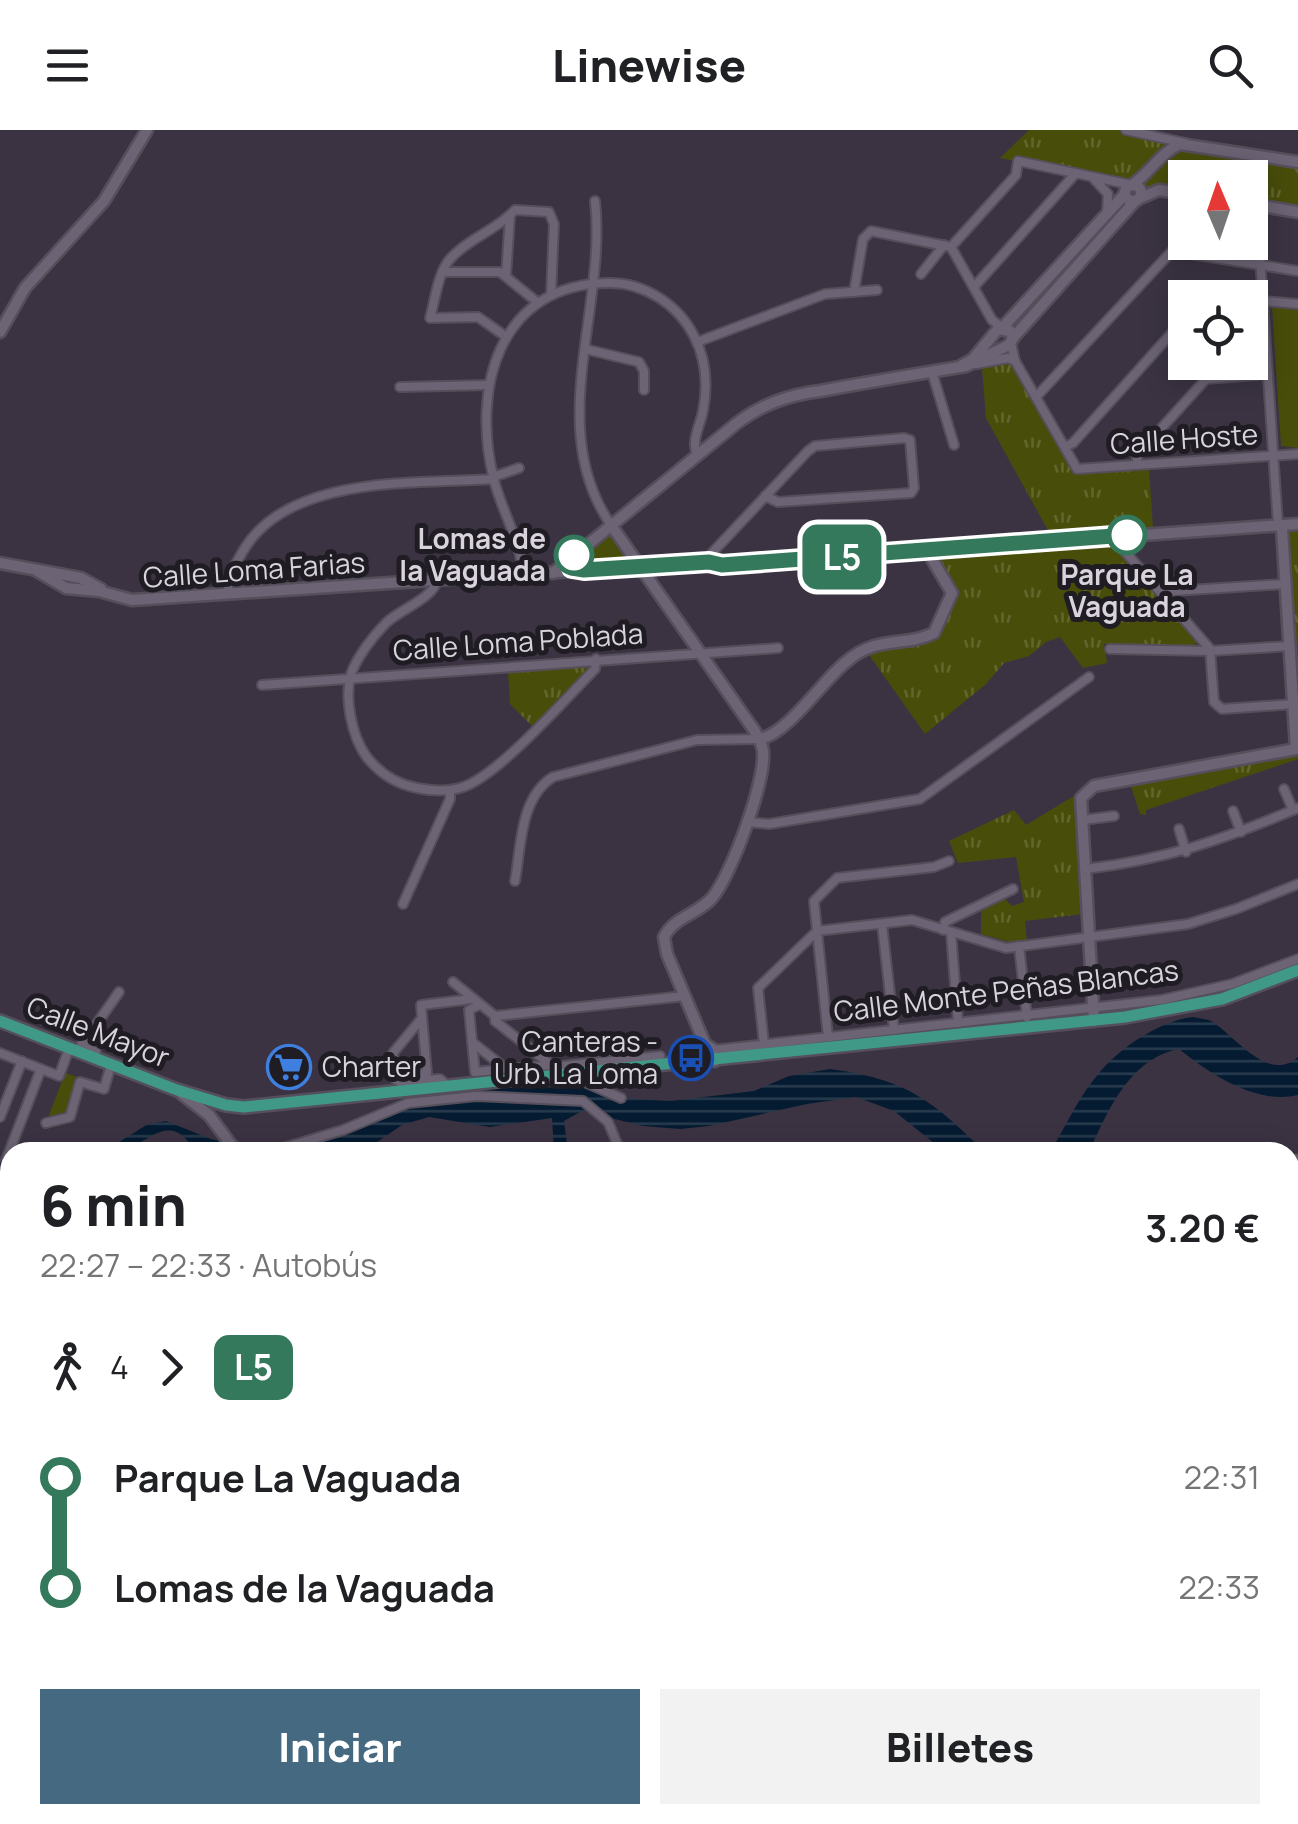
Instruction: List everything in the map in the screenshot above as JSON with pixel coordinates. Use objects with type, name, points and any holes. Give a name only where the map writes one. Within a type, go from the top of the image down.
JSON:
[{"type":"main road","name":"Calle Monte Peñas Blancas","points":[[711,1051],[1028,1022],[1222,999],[1298,970]]},
{"type":"main road","name":"Calle Mayor","points":[[0,1022],[177,1090],[226,1106],[244,1107],[449,1088],[554,1069],[586,1073],[696,1063],[711,1051]]},
{"type":"street","points":[[0,332],[25,288],[104,200],[147,130]]},
{"type":"street","points":[[1126,130],[1298,162]]},
{"type":"street","points":[[972,363],[996,328],[1017,314],[1128,189],[1172,148],[1191,145]]},
{"type":"street","points":[[921,274],[1016,175],[1018,162],[1090,176],[1128,189]]},
{"type":"street","points":[[974,287],[1076,173]]},
{"type":"street","points":[[1090,176],[1101,182],[1108,194],[1106,215]]},
{"type":"street","points":[[1128,189],[1128,200],[1159,190],[1168,191]]},
{"type":"street","points":[[972,363],[1008,342],[1138,199]]},
{"type":"street","points":[[595,201],[594,282],[579,401],[580,431],[592,484],[611,526],[759,739],[763,760],[748,822],[714,896],[666,932],[664,948],[711,1051]]},
{"type":"street","points":[[1268,207],[1298,212]]},
{"type":"street","points":[[505,336],[478,317],[430,318],[452,256],[522,208],[552,214],[551,295]]},
{"type":"street","points":[[506,276],[510,215]]},
{"type":"street","points":[[854,292],[863,239],[871,231],[948,246],[996,328],[996,344],[1008,342]]},
{"type":"street","points":[[1036,397],[1172,251],[1298,271]]},
{"type":"street","points":[[1260,260],[1261,280]]},
{"type":"street","points":[[444,272],[496,271],[537,302]]},
{"type":"street","points":[[523,575],[522,560],[494,478],[488,434],[490,385],[505,336],[537,302],[578,284],[625,284],[654,295],[683,318],[697,342],[706,383],[704,409],[694,443],[698,455]]},
{"type":"street","points":[[697,342],[825,294],[876,290]]},
{"type":"street","points":[[1268,301],[1298,304]]},
{"type":"street","points":[[984,306],[998,317],[1017,314]]},
{"type":"street","points":[[996,328],[1010,331],[1008,342],[1016,361],[1064,448],[1168,337]]},
{"type":"street","points":[[585,350],[641,363],[644,390]]},
{"type":"street","points":[[554,572],[746,416],[775,400],[972,363],[1008,358],[1016,361]]},
{"type":"street","points":[[932,372],[954,444]]},
{"type":"street","points":[[1093,1015],[1081,798],[1094,786],[1296,748],[1296,703],[1268,374]]},
{"type":"street","points":[[1137,465],[1137,455],[1204,380]]},
{"type":"street","points":[[400,387],[490,385]]},
{"type":"street","points":[[709,562],[711,554],[765,496],[818,444],[904,438],[911,442],[911,493],[778,502],[765,496]]},
{"type":"street","name":"Calle Hoste","points":[[1064,448],[1077,469],[1298,454]]},
{"type":"street","points":[[228,594],[231,573],[255,535],[315,497],[344,489],[494,478],[520,468]]},
{"type":"street","name":"Calle Loma Farias","points":[[0,564],[37,571],[66,588],[132,600],[709,562],[722,565],[1298,524]]},
{"type":"street","points":[[1120,536],[1121,547],[1210,651],[1214,702],[1222,709],[1296,703]]},
{"type":"street","points":[[514,881],[530,802],[553,777],[698,740],[759,739],[776,732],[842,664],[859,652],[884,642],[934,633],[952,593],[932,559],[931,549]]},
{"type":"street","points":[[574,555],[572,568],[584,570]]},
{"type":"street","points":[[437,580],[432,591],[397,614],[375,636],[350,678],[353,728],[371,762],[391,779],[405,785],[450,790],[468,786],[497,766],[595,669],[596,659]]},
{"type":"street","points":[[1166,598],[1174,592],[1286,584]]},
{"type":"street","points":[[1110,649],[1210,651],[1290,646]]},
{"type":"street","name":"Calle Loma Poblada","points":[[262,684],[778,648]]},
{"type":"street","points":[[748,822],[769,824],[920,799],[1089,677]]},
{"type":"street","points":[[1085,869],[1186,852],[1241,832],[1296,809],[1284,789]]},
{"type":"street","points":[[403,904],[450,800],[450,790]]},
{"type":"street","points":[[1232,811],[1241,832]]},
{"type":"street","points":[[1082,820],[1114,816]]},
{"type":"street","points":[[1179,829],[1186,852]]},
{"type":"street","points":[[828,1037],[814,901],[837,878],[934,867],[950,860]]},
{"type":"street","points":[[764,1044],[758,988],[817,931],[912,920],[1006,948],[1188,924],[1298,884]]},
{"type":"street","points":[[958,1023],[945,922],[1013,889]]},
{"type":"street","points":[[882,924],[894,1030]]},
{"type":"street","points":[[1020,946],[1028,1022]]},
{"type":"street","name":"Calle Monte Peñas Blancas","points":[[1093,1015],[1215,989],[1298,960]]},
{"type":"street","points":[[452,982],[495,1016],[685,996]]},
{"type":"street","points":[[0,1053],[59,1076],[119,992]]},
{"type":"street","points":[[396,1079],[427,1074],[421,1004],[476,1002]]},
{"type":"street","points":[[476,1002],[469,1010],[475,1072],[554,1069],[660,1056]]},
{"type":"street","points":[[495,1016],[494,1021],[554,1069]]},
{"type":"street","points":[[396,1079],[392,1053],[422,1018]]},
{"type":"street","name":"Calle Monte Peñas Blancas","points":[[711,1051],[958,1023],[1028,1022]]},
{"type":"street","points":[[472,1042],[506,1069]]},
{"type":"street","points":[[76,1049],[96,1052]]},
{"type":"street","points":[[0,1117],[4,1098],[22,1061]]},
{"type":"street","points":[[46,1123],[70,1117],[80,1082],[104,1088],[112,1065]]},
{"type":"street","points":[[9,1142],[42,1069]]},
{"type":"street","points":[[586,1073],[587,1082],[621,1098]]},
{"type":"street","points":[[396,1079],[440,1078],[449,1088]]},
{"type":"street","points":[[177,1090],[210,1115],[229,1142]]},
{"type":"street","points":[[303,1142],[408,1102],[476,1096],[583,1101],[608,1122],[619,1142]]},
{"type":"green space","points":[[1029,130],[1126,130],[1298,162],[1298,212],[1268,207],[1268,160],[1168,160],[1168,191],[1000,158]]},
{"type":"green space","points":[[1272,306],[1298,310],[1298,448],[1281,446]]},
{"type":"green space","points":[[1011,363],[1074,473],[1149,468],[1153,528],[1050,534],[986,418],[982,367]]},
{"type":"green space","points":[[1290,531],[1298,531],[1298,691],[1286,536]]},
{"type":"green space","points":[[608,534],[625,559],[582,562],[580,558]]},
{"type":"green space","points":[[1112,543],[1197,641],[1194,646],[1104,644],[1107,663],[1083,668],[1060,637],[1046,642],[1029,656],[1004,663],[986,684],[925,734],[867,652],[938,633],[955,597],[938,553]]},
{"type":"green space","points":[[587,666],[586,674],[533,727],[510,704],[510,669]]},
{"type":"green space","points":[[1281,755],[1298,759],[1146,810],[1146,815],[1140,814],[1130,783]]},
{"type":"green space","points":[[1077,794],[1083,914],[1025,921],[1027,942],[1013,943],[981,934],[981,909],[1004,898],[1012,906],[1024,902],[1016,857],[958,863],[949,841],[1014,810],[1026,825]]},
{"type":"green space","points":[[65,1073],[81,1078],[70,1117],[46,1123]]},
{"type":"water","points":[[1180,1020],[1209,1020],[1251,1054],[1274,1065],[1298,1057],[1298,1095],[1266,1096],[1234,1085],[1179,1049],[1162,1055],[1134,1075],[1113,1104],[1094,1142],[1056,1142],[1089,1087],[1114,1057],[1139,1038]]},
{"type":"water","points":[[830,1069],[879,1079],[916,1095],[974,1142],[933,1142],[894,1111],[856,1097],[680,1129],[643,1126],[582,1111],[564,1121],[567,1142],[553,1142],[552,1118],[490,1127],[429,1117],[402,1125],[377,1142],[296,1142],[342,1128],[399,1103],[400,1096],[559,1079],[587,1083],[621,1098],[670,1101],[754,1091],[789,1076]]},
{"type":"water","points":[[166,1121],[223,1142],[188,1142],[167,1130],[142,1142],[119,1142],[148,1124]]},
{"type":"bus line","name":"L5","points":[[574,555],[572,568],[584,570],[709,562],[722,565],[1127,535]]},
{"type":"place","name":"Parque La Vaguada","points":[[1127,535]]},
{"type":"place","name":"Lomas de la Vaguada","points":[[574,555]]},
{"type":"place","name":"Canteras - Urb. La Loma","points":[[691,1058]]},
{"type":"place","name":"Charter","points":[[289,1067]]}]
